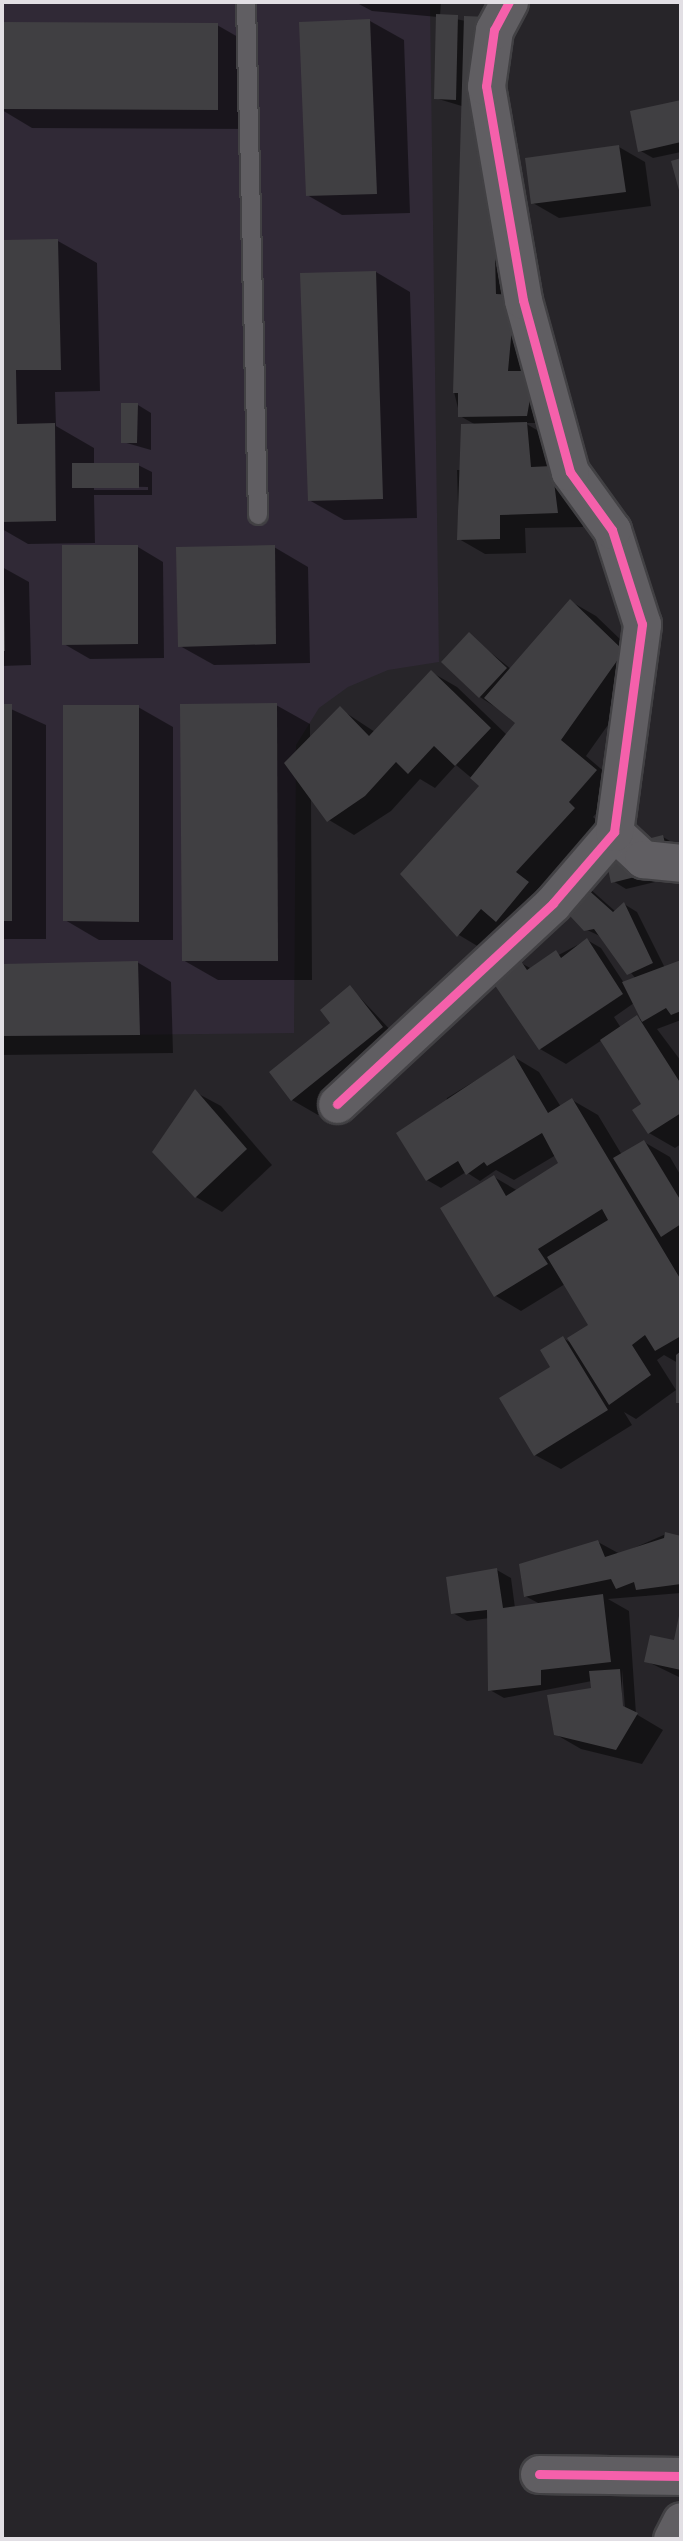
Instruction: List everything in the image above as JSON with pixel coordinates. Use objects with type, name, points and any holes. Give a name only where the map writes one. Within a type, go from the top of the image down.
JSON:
[{"type":"street","points":[[337,1104],[553,903],[614,832],[642,624],[612,530],[570,472],[523,300],[486,86],[494,30],[509,2]]},
{"type":"street","points":[[614,832],[643,859],[681,863]]},
{"type":"street","points":[[540,2474],[681,2476]]},
{"type":"street","points":[[672,2539],[681,2521]]},
{"type":"lane","points":[[246,2],[258,515]]},
{"type":"shaded area","points":[[2,2],[430,2],[439,662],[388,670],[348,687],[319,708],[296,745],[294,1033],[2,1036]]},
{"type":"building","points":[[436,14],[458,15],[456,100],[434,99]]},
{"type":"building","points":[[464,16],[489,17],[496,294],[515,295],[508,371],[535,371],[527,416],[458,417],[458,393],[453,393]]},
{"type":"building","points":[[370,19],[377,194],[306,196],[299,22]]},
{"type":"building","points":[[2,22],[218,23],[218,110],[2,109]]},
{"type":"building","points":[[681,100],[681,142],[638,152],[630,111]]},
{"type":"building","points":[[619,145],[626,192],[531,204],[525,158]]},
{"type":"building","points":[[681,158],[681,194],[680,194],[671,161]]},
{"type":"building","points":[[58,239],[61,370],[16,370],[17,424],[55,423],[56,521],[2,522],[2,240]]},
{"type":"building","points":[[376,271],[383,499],[308,501],[300,273]]},
{"type":"building","points":[[121,403],[138,403],[137,443],[121,443]]},
{"type":"building","points":[[527,422],[531,467],[552,466],[558,513],[500,515],[500,539],[457,540],[461,424]]},
{"type":"building","points":[[72,463],[139,463],[139,488],[72,488]]},
{"type":"building","points":[[62,545],[138,545],[138,644],[62,645]]},
{"type":"building","points":[[275,545],[276,644],[178,647],[176,547]]},
{"type":"building","points":[[4,583],[5,651],[2,651]]},
{"type":"building","points":[[570,599],[624,651],[561,740],[597,770],[569,802],[575,808],[516,872],[529,882],[496,922],[481,909],[457,937],[400,874],[479,786],[470,778],[515,723],[484,698]]},
{"type":"building","points":[[469,632],[507,668],[479,698],[441,662]]},
{"type":"building","points":[[431,670],[491,728],[455,766],[434,746],[408,774],[396,762],[365,796],[327,822],[284,763],[340,706],[369,736]]},
{"type":"building","points":[[277,703],[278,961],[182,961],[180,704]]},
{"type":"building","points":[[2,704],[12,704],[12,921],[2,921]]},
{"type":"building","points":[[63,705],[139,705],[139,922],[63,921]]},
{"type":"building","points":[[663,835],[671,868],[611,883],[604,850]]},
{"type":"building","points":[[575,878],[613,912],[624,902],[653,963],[627,975],[594,929],[584,931],[557,902]]},
{"type":"building","points":[[587,938],[623,994],[539,1050],[492,981],[521,961],[527,970],[556,950],[561,958]]},
{"type":"building","points":[[681,960],[681,1011],[671,1015],[666,1008],[642,1022],[622,982]]},
{"type":"building","points":[[138,961],[140,1035],[2,1036],[2,964]]},
{"type":"building","points":[[350,985],[383,1027],[291,1101],[269,1072],[330,1023],[320,1010]]},
{"type":"building","points":[[637,1015],[681,1084],[681,1113],[648,1134],[632,1110],[641,1104],[600,1040]]},
{"type":"building","points":[[514,1055],[548,1113],[572,1098],[681,1280],[681,1336],[655,1351],[645,1335],[632,1345],[651,1375],[609,1405],[567,1338],[588,1325],[547,1257],[608,1220],[602,1209],[538,1249],[548,1264],[494,1297],[440,1208],[494,1175],[506,1196],[558,1163],[542,1133],[487,1166],[484,1162],[466,1175],[458,1161],[426,1181],[396,1133]]},
{"type":"building","points":[[195,1089],[247,1149],[195,1198],[152,1152]]},
{"type":"building","points":[[644,1140],[681,1201],[681,1224],[661,1237],[613,1158]]},
{"type":"building","points":[[563,1336],[608,1410],[534,1456],[499,1398],[550,1367],[540,1350]]},
{"type":"building","points":[[681,1351],[681,1403],[676,1403],[676,1355]]},
{"type":"building","points":[[665,1532],[681,1536],[681,1584],[636,1590],[634,1582],[616,1589],[611,1579],[524,1597],[519,1564],[598,1540],[605,1557],[664,1538]]},
{"type":"building","points":[[497,1568],[503,1608],[603,1594],[611,1662],[541,1670],[541,1685],[488,1691],[487,1610],[451,1614],[446,1577]]},
{"type":"building","points":[[680,1611],[681,1670],[644,1662],[650,1635],[674,1640]]},
{"type":"building","points":[[620,1669],[623,1706],[638,1713],[616,1750],[554,1735],[547,1695],[591,1688],[589,1671]]},
{"type":"cycle path","points":[[337,1104],[553,903],[614,832],[642,624],[612,530],[570,472],[523,300],[486,86],[494,30],[509,2]]},
{"type":"cycle path","points":[[539,2474],[681,2476]]}]
